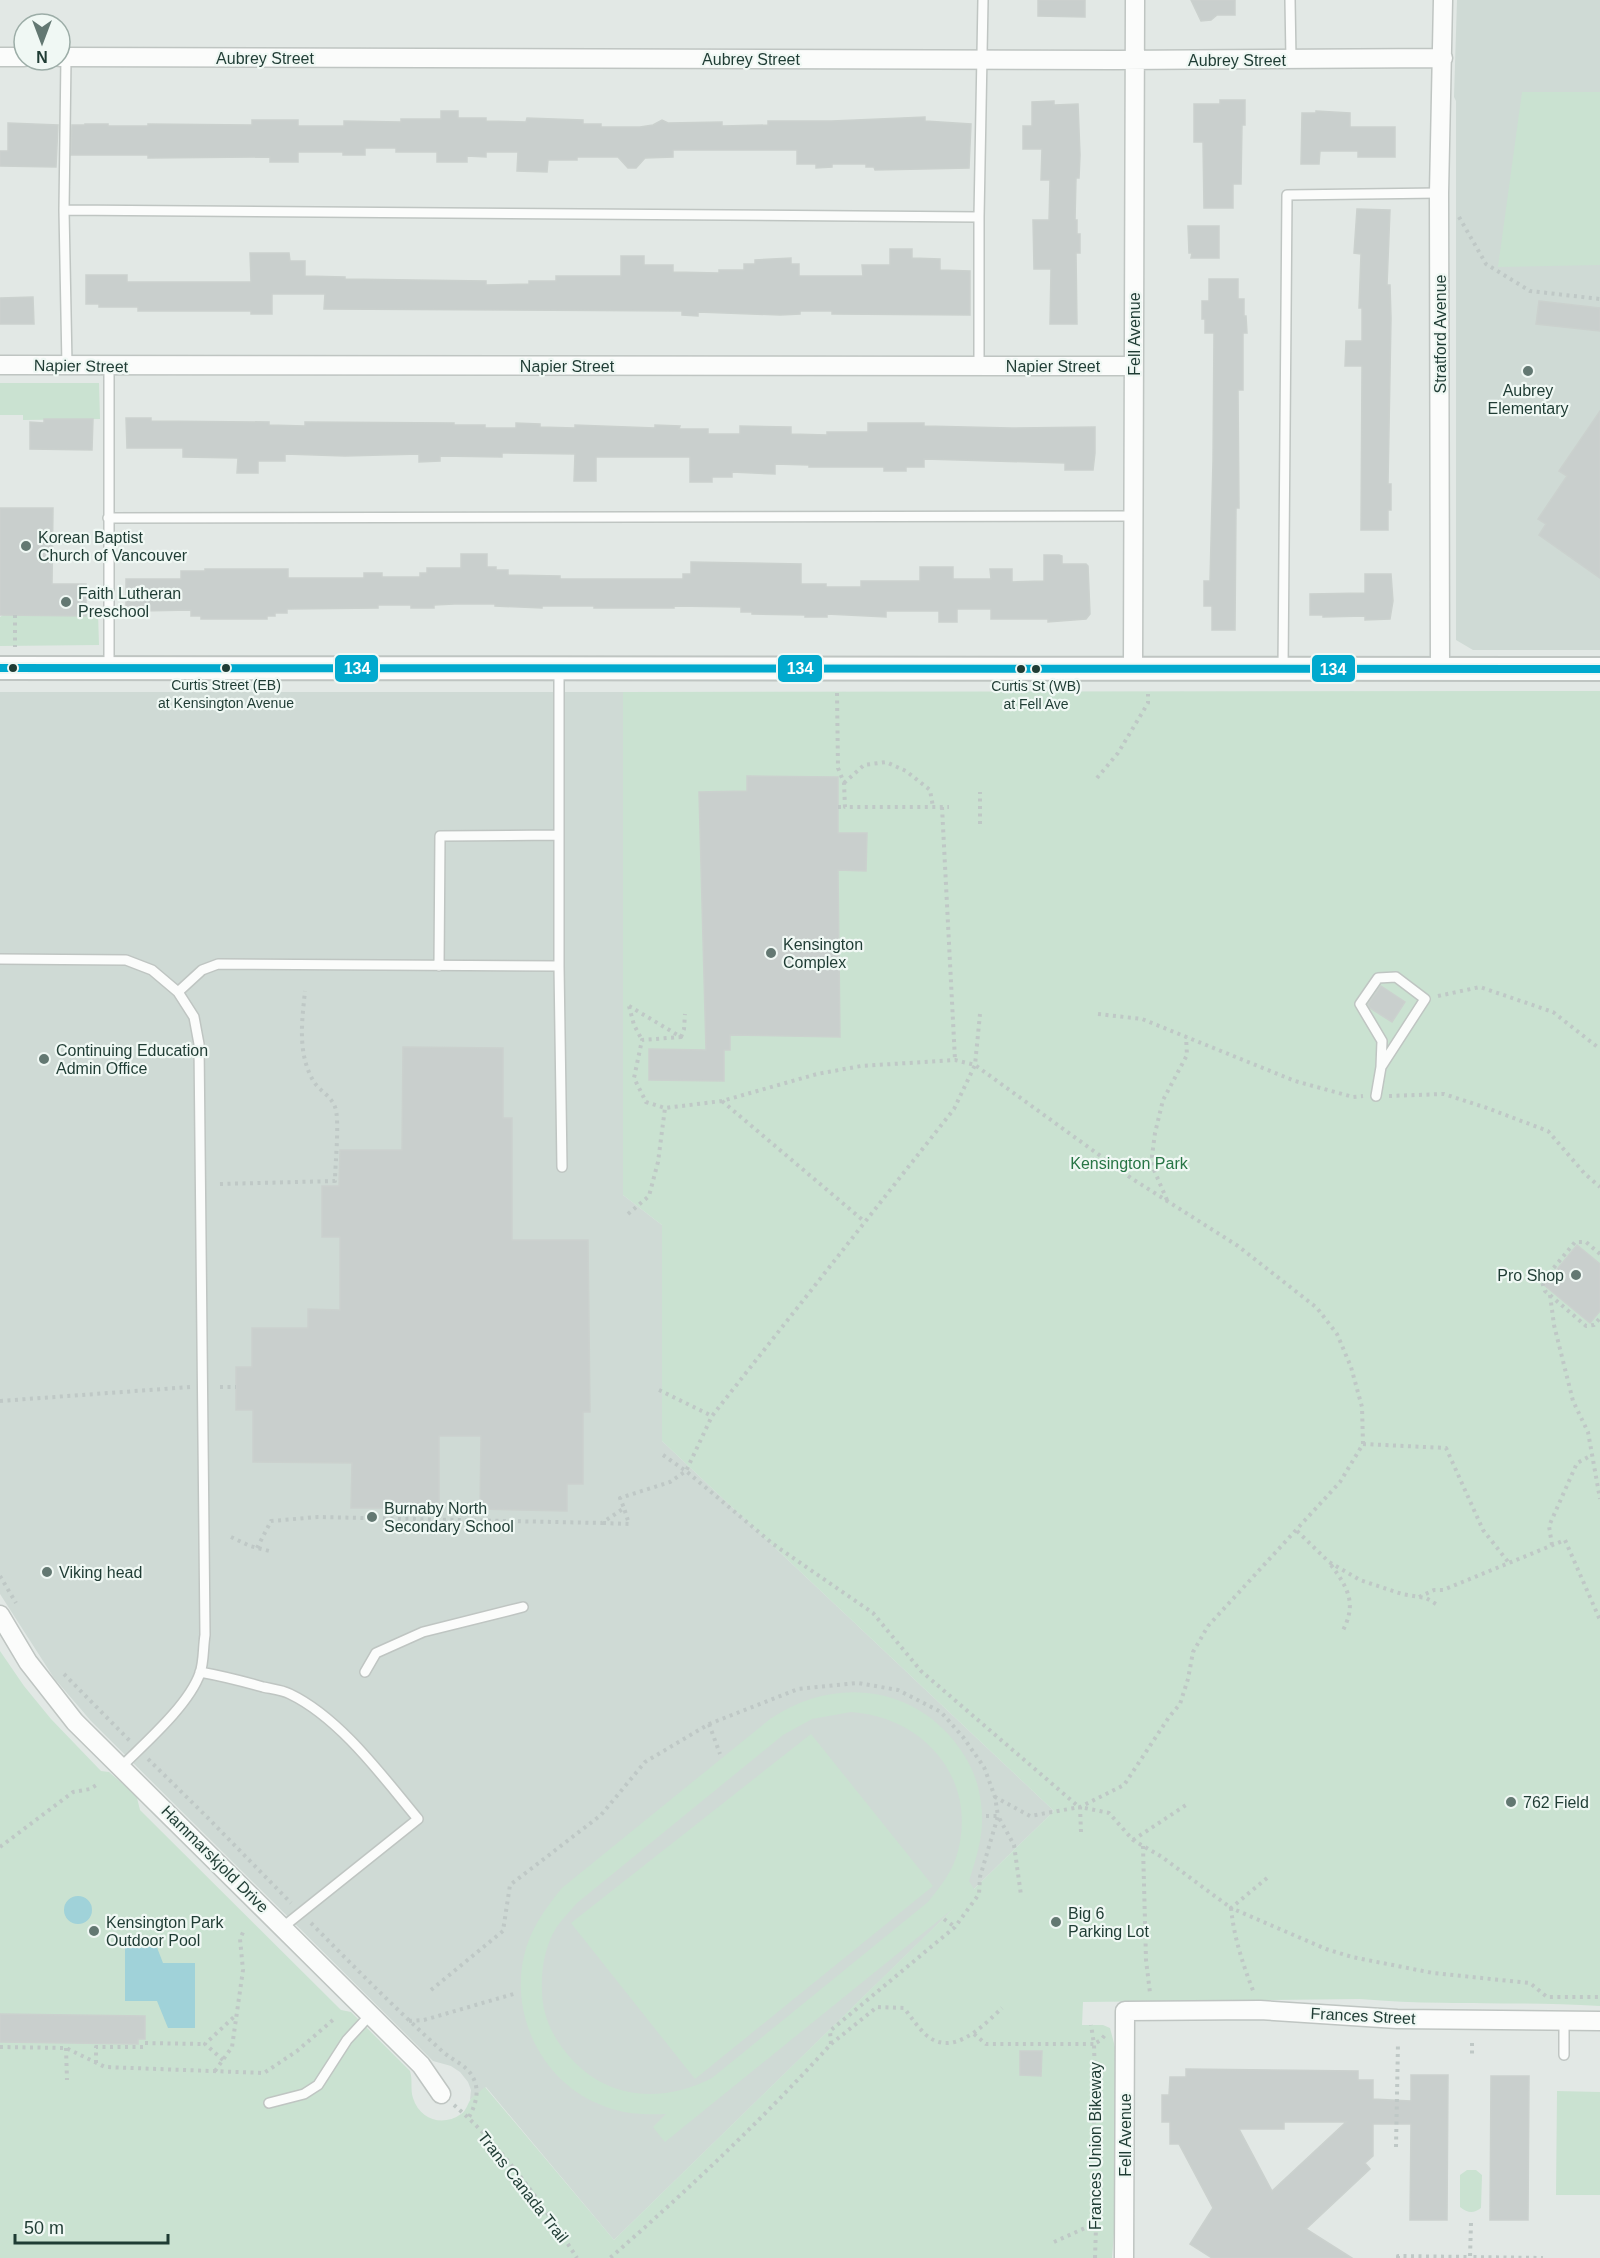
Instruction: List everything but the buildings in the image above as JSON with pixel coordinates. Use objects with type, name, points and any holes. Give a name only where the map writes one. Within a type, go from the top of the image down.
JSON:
[{"type":"street","name":"Fell Avenue","points":[[1133,668],[1135,0]]},
{"type":"street","name":"Stratford Avenue","points":[[1440,668],[1440,193],[1443,0]]},
{"type":"street","name":"Aubrey Street","points":[[72,57],[982,60],[1443,58]]},
{"type":"street","name":"Napier Street","points":[[0,365],[1133,366]]},
{"type":"street","points":[[0,668],[1600,669]]},
{"type":"street","name":"Hammarskjold Drive","points":[[0,1615],[28,1662],[75,1722],[421,2065],[441,2094]]},
{"type":"street","name":"Frances Street","points":[[1125,2011],[1260,2010],[1397,2019],[1600,2021]]},
{"type":"street","name":"Fell Avenue","points":[[1124,2258],[1125,2011]]},
{"type":"lane","points":[[979,366],[983,0]]},
{"type":"lane","points":[[1290,0],[1291,59]]},
{"type":"lane","points":[[63,72],[67,365]]},
{"type":"lane","points":[[1282,669],[1287,195],[1440,193]]},
{"type":"lane","points":[[64,210],[979,218]]},
{"type":"lane","points":[[109,366],[109,668]]},
{"type":"lane","points":[[108,518],[1134,516]]},
{"type":"lane","points":[[559,669],[558,835],[562,1167]]},
{"type":"lane","points":[[439,966],[440,836],[558,835]]},
{"type":"lane","points":[[0,959],[126,960],[152,970],[178,992],[194,1017],[199,1044],[205,1635],[200,1672],[188,1694],[171,1716],[121,1767]]},
{"type":"lane","points":[[178,992],[202,970],[218,964],[559,966]]},
{"type":"lane","points":[[1376,1096],[1381,1067],[1382,1041],[1360,1004],[1378,978],[1396,977],[1425,999],[1381,1067]]},
{"type":"lane","points":[[365,1672],[376,1653],[423,1632],[523,1607]]},
{"type":"lane","points":[[200,1672],[289,1694],[314,1710],[348,1738],[371,1761],[418,1819],[283,1927]]},
{"type":"lane","points":[[269,2103],[304,2094],[318,2085],[347,2040],[370,2015]]},
{"type":"lane","points":[[1564,2021],[1564,2055]]},
{"type":"path","points":[[1453,208],[1486,264],[1530,291],[1600,298]]},
{"type":"path","points":[[15,615],[15,647]]},
{"type":"path","points":[[837,693],[838,768],[844,783],[845,807]]},
{"type":"path","points":[[1097,778],[1118,753],[1148,703],[1148,694]]},
{"type":"path","points":[[844,783],[864,765],[886,762],[906,771],[930,790],[933,807]]},
{"type":"path","points":[[980,792],[980,824]]},
{"type":"path","points":[[838,807],[949,807]]},
{"type":"path","points":[[942,807],[955,1060]]},
{"type":"path","points":[[1449,993],[1480,987],[1553,1012],[1600,1049]]},
{"type":"path","points":[[220,1184],[335,1181],[338,1121],[335,1106],[316,1084],[306,1066],[302,1043],[305,991]]},
{"type":"path","points":[[681,1037],[629,1006],[634,1025],[642,1040],[633,1078],[646,1102],[665,1108],[722,1101],[817,1074],[861,1066],[955,1060],[975,1065],[1131,1178],[1238,1246],[1317,1308],[1337,1334],[1352,1367],[1362,1407],[1363,1443],[1340,1482],[1208,1626],[1193,1652],[1180,1704],[1124,1785],[1080,1807],[1030,1816],[995,1797]]},
{"type":"path","points":[[681,1037],[685,1014]]},
{"type":"path","points":[[257,1548],[271,1521],[318,1517],[629,1524],[620,1498],[670,1482],[686,1471],[712,1416],[954,1109],[975,1065],[980,1014]]},
{"type":"path","points":[[1098,1014],[1142,1019],[1295,1081],[1353,1097],[1444,1094],[1487,1108],[1548,1131],[1585,1174],[1600,1187]]},
{"type":"path","points":[[1167,1201],[1154,1170],[1152,1156],[1163,1100],[1187,1054],[1186,1036]]},
{"type":"path","points":[[642,1040],[681,1037]]},
{"type":"path","points":[[722,1101],[865,1222]]},
{"type":"path","points":[[628,1214],[649,1196],[658,1162],[665,1108]]},
{"type":"path","points":[[1600,1254],[1586,1242],[1575,1242],[1542,1282],[1545,1291],[1586,1326],[1593,1325],[1600,1318]]},
{"type":"path","points":[[1550,1295],[1554,1325],[1573,1401],[1588,1432],[1600,1499]]},
{"type":"path","points":[[0,1401],[191,1387]]},
{"type":"path","points":[[220,1388],[236,1388]]},
{"type":"path","points":[[659,1390],[712,1416]]},
{"type":"path","points":[[1363,1443],[1446,1448],[1483,1530],[1509,1563]]},
{"type":"path","points":[[663,1455],[686,1471],[773,1544],[873,1613],[921,1671],[1080,1807],[1109,1813],[1133,1840],[1231,1908],[1326,1949],[1352,1957],[1433,1973],[1530,1983],[1547,1997],[1600,1997]]},
{"type":"path","points":[[1551,1545],[1549,1526],[1577,1463],[1592,1455]]},
{"type":"path","points":[[602,1523],[624,1508]]},
{"type":"path","points":[[1297,1531],[1329,1562],[1342,1580],[1350,1597],[1349,1618],[1342,1632]]},
{"type":"path","points":[[231,1537],[273,1552]]},
{"type":"path","points":[[1419,1597],[1434,1590],[1443,1590],[1565,1540],[1600,1620]]},
{"type":"path","points":[[1329,1562],[1360,1580],[1426,1598],[1436,1604]]},
{"type":"path","points":[[0,1576],[18,1606]]},
{"type":"path","points":[[60,1670],[409,2021],[424,2020],[517,1993]]},
{"type":"path","points":[[431,1990],[504,1931],[510,1885],[601,1815],[645,1761],[709,1724],[798,1689],[858,1683],[898,1690],[941,1712],[963,1737],[984,1767],[995,1797],[998,1816],[1014,1845],[1021,1895]]},
{"type":"path","points":[[709,1724],[720,1754]]},
{"type":"path","points":[[0,1847],[73,1792],[90,1789],[98,1784]]},
{"type":"path","points":[[1133,1840],[1186,1805]]},
{"type":"path","points":[[1080,1807],[1081,1832]]},
{"type":"path","points":[[986,1815],[998,1816]]},
{"type":"path","points":[[831,2044],[830,2031],[955,1927],[979,1894],[980,1877],[998,1816]]},
{"type":"path","points":[[1143,1846],[1146,1960],[1150,1996]]},
{"type":"path","points":[[1231,1908],[1267,1878]]},
{"type":"path","points":[[1231,1908],[1233,1929],[1242,1963],[1260,2010]]},
{"type":"path","points":[[944,1919],[955,1927]]},
{"type":"path","points":[[215,2071],[232,2047],[243,1970],[240,1939],[244,1930]]},
{"type":"path","points":[[610,2258],[664,2211],[804,2074],[831,2044],[877,2007],[904,2008],[927,2036],[939,2042],[952,2042],[974,2034],[1002,2008]]},
{"type":"path","name":"Frances Union Bikeway","points":[[1095,2258],[1097,2195],[1093,2175],[1094,2044],[1101,2040],[1125,2011]]},
{"type":"path","points":[[205,2044],[236,2015]]},
{"type":"path","points":[[0,2047],[66,2048],[105,2067],[264,2073],[297,2051],[334,2019]]},
{"type":"path","name":"Trans Canada Trail","points":[[409,2021],[451,2059],[461,2063],[469,2071],[477,2091],[469,2116],[551,2218],[577,2258]]},
{"type":"path","points":[[974,2034],[987,2044],[1094,2044],[1091,2025]]},
{"type":"path","points":[[96,2063],[96,2047],[143,2047],[145,2043],[205,2044],[223,2060]]},
{"type":"path","points":[[1396,2147],[1398,2043]]},
{"type":"path","points":[[1472,2043],[1472,2054]]},
{"type":"path","points":[[66,2048],[67,2080]]},
{"type":"path","points":[[1054,2242],[1096,2223]]},
{"type":"path","points":[[1470,2257],[1471,2223]]},
{"type":"path","points":[[1398,2258],[1398,2256],[1543,2258]]},
{"type":"shaded area","name":"Aubrey Elementary","points":[[1457,0],[1600,0],[1600,650],[1473,650],[1456,640],[1456,101],[1454,97]]},
{"type":"shaded area","name":"Burnaby North Secondary School","points":[[0,692],[623,692],[623,1195],[662,1225],[662,1441],[1054,1811],[614,2240],[486,2087],[470,2100],[471,2090],[460,2072],[451,2066],[433,2061],[91,1721],[54,1678],[0,1594]]},
{"type":"green space","points":[[1522,92],[1600,92],[1600,265],[1498,267]]},
{"type":"green space","points":[[0,383],[99,383],[100,419],[23,420],[23,415],[0,415]]},
{"type":"green space","points":[[98,613],[99,645],[0,646],[0,617],[3,615]]},
{"type":"green space","name":"Kensington Park","points":[[1600,691],[1600,2006],[1360,1999],[1083,2002],[1082,2025],[1103,2025],[1110,2028],[1116,2051],[1116,2209],[1112,2258],[0,2258],[0,1651],[51,1719],[101,1771],[109,1772],[130,1790],[137,1798],[140,1810],[341,2010],[351,2012],[410,2071],[413,2098],[421,2112],[433,2119],[454,2118],[466,2109],[471,2099],[485,2087],[614,2240],[954,1908],[665,2142],[653,2127],[666,2114],[623,2112],[599,2104],[579,2093],[561,2079],[535,2044],[522,2001],[521,1978],[524,1956],[539,1920],[562,1888],[770,1719],[792,1706],[839,1693],[863,1692],[886,1696],[909,1705],[930,1717],[949,1735],[963,1753],[976,1780],[982,1812],[979,1846],[969,1881],[974,1889],[1054,1811],[662,1441],[662,1225],[623,1195],[623,692]],"holes":[[[851,1712],[877,1716],[901,1725],[922,1739],[939,1756],[951,1776],[959,1799],[962,1824],[956,1858],[946,1878],[928,1902],[712,2078],[692,2087],[652,2094],[613,2088],[595,2079],[579,2066],[555,2036],[545,2014],[542,1998],[542,1974],[546,1950],[563,1918],[577,1903],[783,1735],[812,1719]]]},
{"type":"green space","points":[[811,1734],[933,1886],[695,2079],[571,1923]]},
{"type":"green space","points":[[1557,2091],[1600,2092],[1600,2195],[1556,2195]]},
{"type":"green space","points":[[1467,2170],[1476,2170],[1482,2175],[1481,2208],[1473,2212],[1460,2207],[1460,2175]]},
{"type":"water","points":[[78,1896],[88,1900],[92,1910],[88,1920],[78,1924],[68,1920],[64,1910],[68,1900]]},
{"type":"water","points":[[125,1937],[153,1937],[163,1963],[195,1963],[195,2028],[168,2028],[157,2001],[125,2001]]},
{"type":"transit line","name":"134","points":[[0,668],[1600,669]]},
{"type":"place","name":"Aubrey Elementary","points":[[1528,371]]},
{"type":"place","name":"Korean Baptist Church of Vancouver","points":[[26,546]]},
{"type":"place","name":"Faith Lutheran Preschool","points":[[66,602]]},
{"type":"place","name":"Curtis Street (EB) at Kensington Avenue","points":[[226,668]]},
{"type":"place","name":"Curtis St (WB) at Fell Ave","points":[[1036,669]]},
{"type":"place","name":"Kensington Complex","points":[[771,953]]},
{"type":"place","name":"Continuing Education Admin Office","points":[[44,1059]]},
{"type":"place","name":"Pro Shop","points":[[1576,1275]]},
{"type":"place","name":"Burnaby North Secondary School","points":[[372,1517]]},
{"type":"place","name":"Viking head","points":[[47,1572]]},
{"type":"place","name":"762 Field","points":[[1511,1802]]},
{"type":"place","name":"Big 6 Parking Lot","points":[[1056,1922]]},
{"type":"place","name":"Kensington Park Outdoor Pool","points":[[94,1931]]}]
